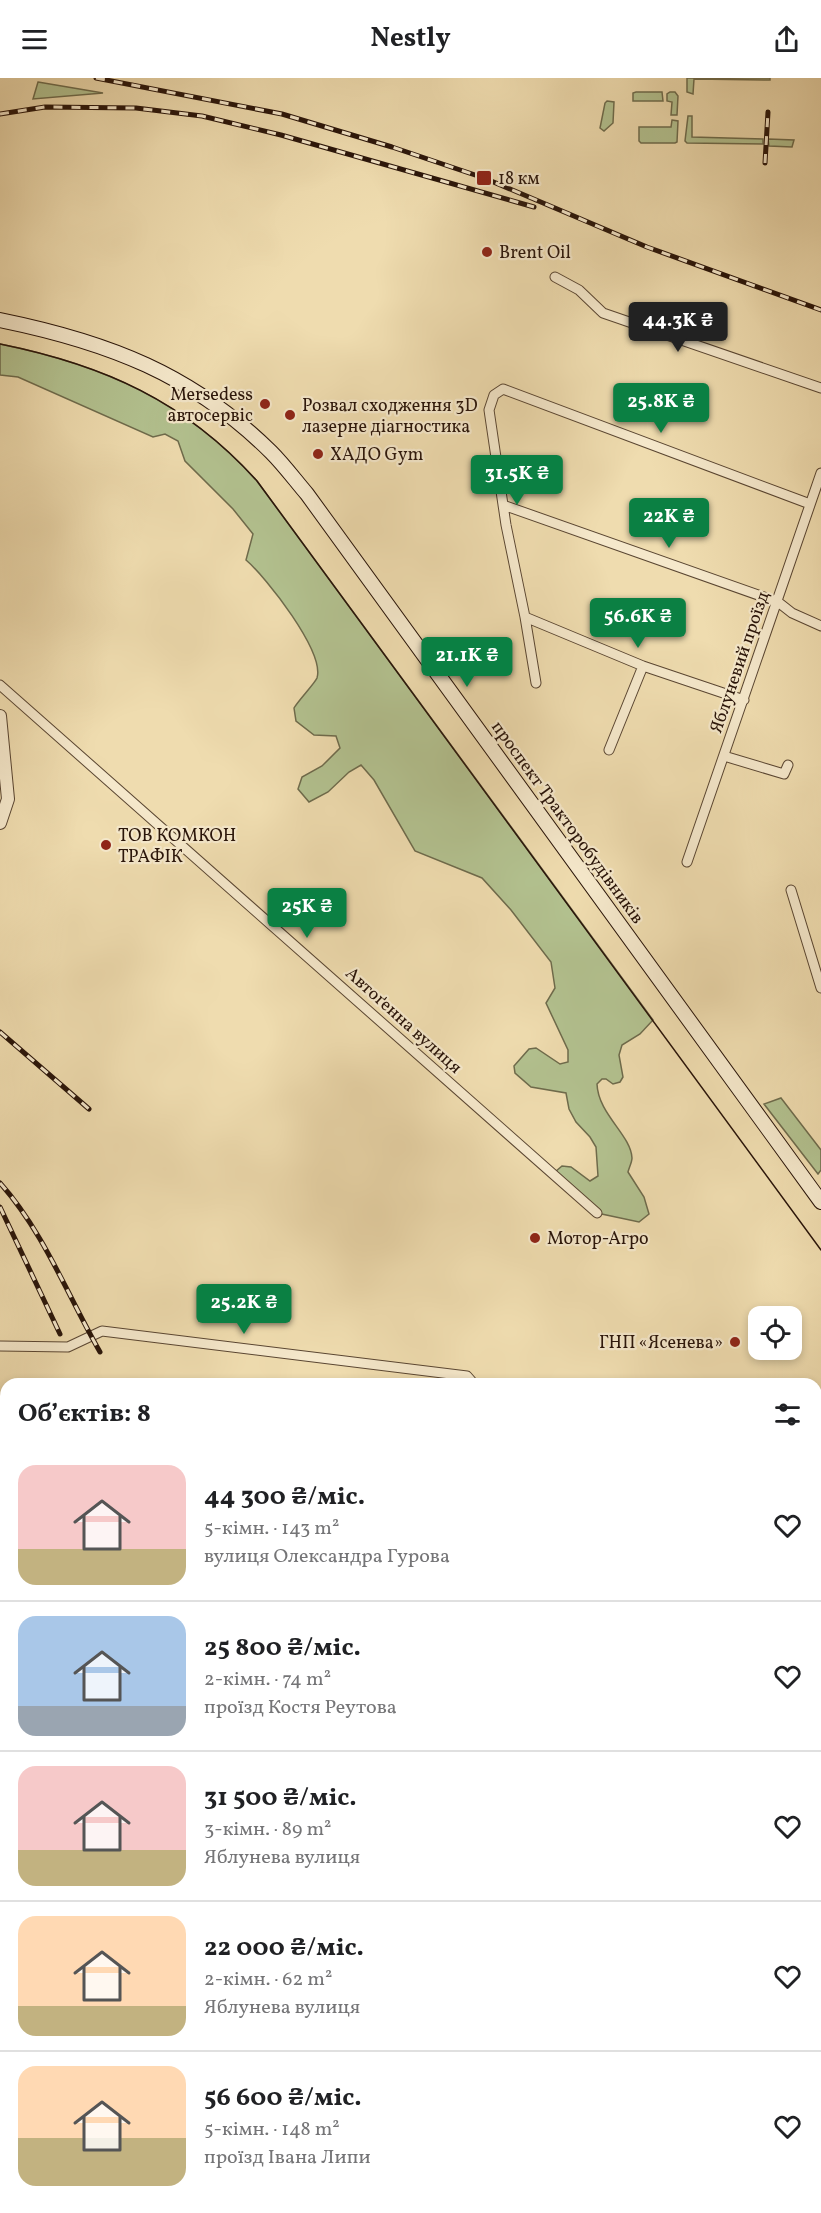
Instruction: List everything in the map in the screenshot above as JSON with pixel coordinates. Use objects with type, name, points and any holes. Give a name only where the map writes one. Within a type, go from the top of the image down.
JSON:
[{"type":"main road","name":"проспект Тракторобудівників","points":[[0,320],[65,335],[117,351],[150,366],[180,381],[207,399],[272,453],[307,494],[821,1202]]},
{"type":"street","points":[[555,277],[579,290],[603,312],[821,388]]},
{"type":"street","points":[[536,683],[506,525],[489,410],[494,395],[503,389],[810,504]]},
{"type":"street","name":"Яблуневий проїзд","points":[[687,862],[821,473]]},
{"type":"street","points":[[504,504],[777,602],[792,613],[821,626]]},
{"type":"street","points":[[525,617],[643,666],[744,700]]},
{"type":"street","points":[[609,750],[643,666]]},
{"type":"street","name":"Автоґенна вулиця","points":[[0,685],[597,1213]]},
{"type":"street","points":[[0,716],[8,799],[0,824]]},
{"type":"street","points":[[724,756],[784,774],[788,765]]},
{"type":"street","points":[[791,890],[820,975],[821,988]]},
{"type":"street","points":[[0,1346],[68,1347],[102,1331],[469,1378]]},
{"type":"green space","points":[[687,78],[770,78],[770,80],[694,79],[693,94],[687,92]]},
{"type":"green space","points":[[38,82],[103,93],[33,99]]},
{"type":"green space","points":[[662,92],[663,101],[633,101],[633,93]]},
{"type":"green space","points":[[675,92],[678,96],[677,115],[671,115],[672,102],[667,101],[667,94]]},
{"type":"green space","points":[[607,101],[614,102],[613,123],[604,131],[600,128]]},
{"type":"green space","points":[[688,116],[692,116],[692,137],[763,139],[763,144],[687,143],[685,141]]},
{"type":"green space","points":[[672,120],[678,121],[677,142],[641,143],[639,141],[639,127],[671,127]]},
{"type":"green space","points":[[768,139],[794,140],[792,147],[769,146]]},
{"type":"green space","points":[[0,344],[73,363],[108,375],[140,390],[201,429],[230,453],[257,481],[653,1020],[640,1034],[622,1045],[619,1055],[623,1077],[620,1082],[613,1084],[602,1079],[597,1084],[608,1115],[630,1149],[632,1160],[628,1172],[644,1197],[649,1214],[639,1222],[597,1213],[555,1172],[562,1166],[571,1167],[590,1181],[598,1176],[596,1147],[576,1122],[569,1109],[566,1093],[531,1087],[515,1073],[514,1066],[529,1049],[536,1048],[560,1064],[568,1062],[568,1050],[546,1003],[555,988],[551,962],[511,910],[482,878],[415,851],[374,780],[361,765],[349,772],[328,792],[309,802],[298,789],[302,777],[322,766],[340,748],[336,736],[314,735],[296,721],[294,708],[317,678],[317,666],[312,651],[292,616],[267,582],[246,560],[253,534],[233,509],[185,461],[178,441],[165,434],[153,437],[18,377],[0,375]]},
{"type":"green space","points":[[781,1098],[821,1150],[821,1170],[818,1174],[764,1104]]},
{"type":"tram line","points":[[0,344],[74,363],[140,390],[201,429],[230,453],[257,481],[821,1250]]},
{"type":"railway","points":[[96,78],[282,114],[392,147],[484,178],[647,247],[821,310]]},
{"type":"railway","points":[[0,114],[45,107],[136,108],[202,116],[281,135],[534,207]]},
{"type":"railway","points":[[765,163],[768,112]]},
{"type":"railway","points":[[0,1032],[89,1109]]},
{"type":"railway","points":[[0,1183],[42,1243],[100,1352]]},
{"type":"railway","points":[[0,1207],[60,1334]]},
{"type":"place","name":"18 км","points":[[484,178]]},
{"type":"place","name":"Brent Oil","points":[[487,252]]},
{"type":"place","name":"Mersedess автосервіс","points":[[265,404]]},
{"type":"place","name":"Розвал сходження 3D лазерне діагностика","points":[[290,415]]},
{"type":"place","name":"ХАДО Gym","points":[[318,454]]},
{"type":"place","name":"ТОВ КОМКОН ТРАФІК","points":[[106,845]]},
{"type":"place","name":"Мотор-Агро","points":[[535,1238]]},
{"type":"place","name":"ГНП «Ясенева»","points":[[735,1342]]}]
